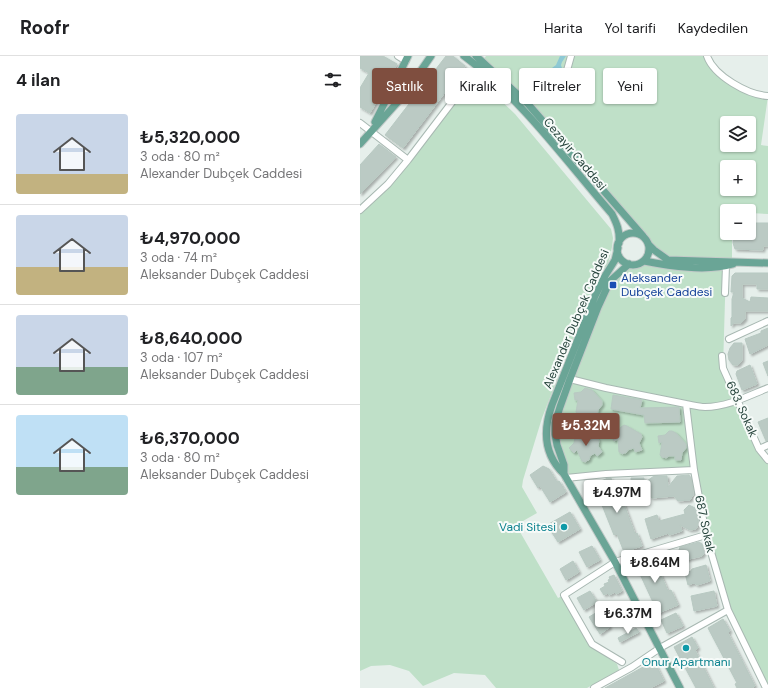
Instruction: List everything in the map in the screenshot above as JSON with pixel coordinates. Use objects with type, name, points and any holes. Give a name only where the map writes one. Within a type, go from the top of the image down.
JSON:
[{"type":"main road","points":[[360,144],[404,95],[431,56]]},
{"type":"main road","name":"Cezayir Caddesi","points":[[464,56],[482,65],[528,104],[642,236]]},
{"type":"main road","name":"Cezayir Caddesi","points":[[476,56],[482,65],[522,108],[612,214],[618,225],[620,234],[618,245]]},
{"type":"main road","points":[[371,131],[407,58]]},
{"type":"main road","points":[[649,245],[649,252],[644,261],[639,264],[629,264],[620,258],[618,245],[625,236],[635,233],[642,236],[654,250],[668,260],[682,264]]},
{"type":"main road","name":"Alexander Dubçek Caddesi","points":[[565,476],[558,468],[549,448],[546,435],[547,419],[595,296],[615,260],[618,245]]},
{"type":"main road","points":[[644,261],[723,265],[735,263],[768,263]]},
{"type":"main road","name":"Alexander Dubçek Caddesi","points":[[565,476],[564,465],[555,434],[556,423],[570,379],[598,307],[610,281],[629,264]]},
{"type":"main road","points":[[565,476],[615,562],[680,688]]},
{"type":"street","points":[[398,56],[407,58]]},
{"type":"street","points":[[567,68],[570,56]]},
{"type":"street","points":[[707,56],[716,70],[732,83],[761,96],[768,96]]},
{"type":"street","points":[[360,210],[388,184],[451,104]]},
{"type":"street","points":[[360,123],[408,160]]},
{"type":"street","points":[[723,265],[725,293]]},
{"type":"street","points":[[729,339],[768,321]]},
{"type":"street","name":"683. Sokak","points":[[722,356],[723,368],[759,449],[768,460]]},
{"type":"street","points":[[570,379],[606,388],[704,407],[720,405],[738,400],[768,388]]},
{"type":"street","name":"687. Sokak","points":[[686,404],[694,470],[706,535],[728,610],[766,688]]},
{"type":"street","points":[[759,449],[768,446]]},
{"type":"street","points":[[565,476],[694,470]]},
{"type":"street","points":[[622,662],[592,644],[564,595],[615,562],[706,535]]},
{"type":"street","points":[[594,688],[632,667],[660,648],[728,610]]},
{"type":"green space","points":[[486,56],[707,56],[732,83],[768,96],[761,145],[768,146],[768,214],[756,213],[756,204],[720,204],[720,240],[732,240],[732,263],[668,260],[649,245],[644,237],[528,104],[595,104],[595,68],[519,68],[519,96],[511,88],[511,68],[489,68],[482,61]]},
{"type":"green space","points":[[454,104],[505,104],[515,114],[611,229],[613,238],[608,264],[600,274],[590,295],[542,418],[523,480],[522,487],[537,513],[516,525],[558,598],[564,595],[592,644],[617,664],[619,670],[587,688],[496,688],[485,675],[454,673],[423,686],[409,671],[390,665],[371,666],[360,671],[360,214],[389,187],[409,164]]},
{"type":"green space","points":[[634,265],[676,267],[726,266],[723,368],[768,460],[768,688],[728,610],[706,535],[694,470],[566,478],[555,423],[598,307],[620,271]]},
{"type":"water","points":[[560,56],[566,56],[562,62],[562,68],[552,68],[556,65]]},
{"type":"building","points":[[360,56],[383,56],[397,64],[395,68],[372,68],[372,104],[375,104],[370,113],[360,107],[360,88],[369,73],[360,68]]},
{"type":"building","points":[[446,56],[453,56],[465,66],[463,68],[445,68],[445,92],[437,103],[437,68]]},
{"type":"building","points":[[409,104],[436,104],[403,148],[385,135]]},
{"type":"building","points":[[379,144],[396,157],[360,194],[360,165]]},
{"type":"building","points":[[768,223],[768,246],[763,246],[763,250],[735,249],[733,240],[756,240],[756,224]]},
{"type":"building","points":[[735,273],[768,273],[768,289],[757,289],[757,284],[742,284],[742,298],[750,302],[751,297],[768,298],[768,311],[745,311],[745,319],[741,323],[734,323],[731,326],[732,299],[734,292],[731,292],[732,276]]},
{"type":"building","points":[[768,328],[768,345],[750,354],[745,339],[761,333],[761,331]]},
{"type":"building","points":[[734,343],[742,343],[742,360],[738,365],[733,365],[729,360],[728,354]]},
{"type":"building","points":[[768,361],[768,376],[763,363]]},
{"type":"building","points":[[750,365],[757,384],[742,390],[736,374],[737,371]]},
{"type":"building","points":[[585,388],[592,390],[602,401],[597,417],[591,417],[591,413],[580,414],[579,416],[576,412],[578,400],[575,400],[574,393],[581,392]]},
{"type":"building","points":[[613,395],[642,400],[640,408],[679,407],[680,422],[645,423],[644,415],[611,409]]},
{"type":"building","points":[[768,418],[768,441],[766,441],[758,422]]},
{"type":"building","points":[[624,425],[641,434],[642,437],[639,443],[642,450],[635,452],[634,448],[623,454],[619,452],[618,439],[614,441],[611,435],[618,432]]},
{"type":"building","points":[[669,431],[676,433],[686,444],[681,460],[675,460],[675,456],[663,458],[660,455],[662,442],[659,443],[658,436],[665,435]]},
{"type":"building","points":[[581,434],[596,437],[599,440],[598,446],[602,452],[597,456],[595,453],[590,456],[589,460],[586,462],[582,461],[577,450],[574,453],[569,448],[574,443],[575,437]]},
{"type":"building","points":[[543,466],[549,469],[557,482],[559,481],[566,492],[550,502],[540,486],[538,488],[530,475]]},
{"type":"building","points":[[689,475],[693,490],[693,495],[690,500],[678,501],[674,496],[652,498],[645,492],[645,498],[636,499],[634,492],[632,493],[631,478],[644,478],[644,483],[654,476],[667,476],[668,487],[677,476]]},
{"type":"building","points":[[611,478],[614,485],[618,483],[620,485],[622,490],[614,502],[622,499],[635,534],[637,533],[642,546],[624,552],[617,534],[614,535],[600,500],[597,501],[594,499],[592,494],[598,491],[594,484]]},
{"type":"building","points":[[689,505],[697,511],[698,525],[696,529],[690,530],[680,525],[682,531],[669,535],[669,533],[651,539],[645,519],[657,515],[659,521],[685,514],[684,510]]},
{"type":"building","name":"Vadi Sitesi","points":[[570,512],[580,529],[558,542],[547,525]]},
{"type":"building","points":[[699,542],[702,544],[704,553],[702,556],[685,560],[681,558],[679,550],[680,547]]},
{"type":"building","points":[[592,546],[600,560],[587,567],[579,552]]},
{"type":"building","points":[[655,555],[659,565],[657,566],[668,591],[671,590],[678,605],[658,613],[639,572],[637,573],[633,562]]},
{"type":"building","points":[[573,561],[579,572],[566,580],[560,569]]},
{"type":"building","points":[[706,565],[710,581],[697,585],[694,583],[688,585],[685,573],[691,571],[692,569]]},
{"type":"building","points":[[614,575],[622,591],[616,594],[615,592],[609,595],[608,593],[604,595],[600,589],[605,586],[604,584],[609,582],[609,577]]},
{"type":"building","points":[[590,591],[597,602],[584,610],[577,598]]},
{"type":"building","points":[[714,591],[717,606],[694,611],[691,596]]},
{"type":"building","points":[[599,611],[610,627],[600,634],[589,617]]},
{"type":"building","points":[[676,613],[683,626],[667,633],[661,620]]},
{"type":"building","points":[[723,619],[730,631],[728,633],[755,686],[752,688],[737,688],[735,684],[737,683],[708,628]]},
{"type":"building","points":[[636,628],[639,632],[620,642],[618,638]]},
{"type":"building","points":[[692,637],[698,648],[695,650],[714,688],[696,688],[674,647]]},
{"type":"building","points":[[654,661],[664,681],[650,688],[605,688]]},
{"type":"place","name":"Aleksander Dubçek Caddesi","points":[[613,285]]},
{"type":"place","name":"Vadi Sitesi","points":[[564,527]]},
{"type":"place","name":"Onur Apartmanı","points":[[686,648]]}]
